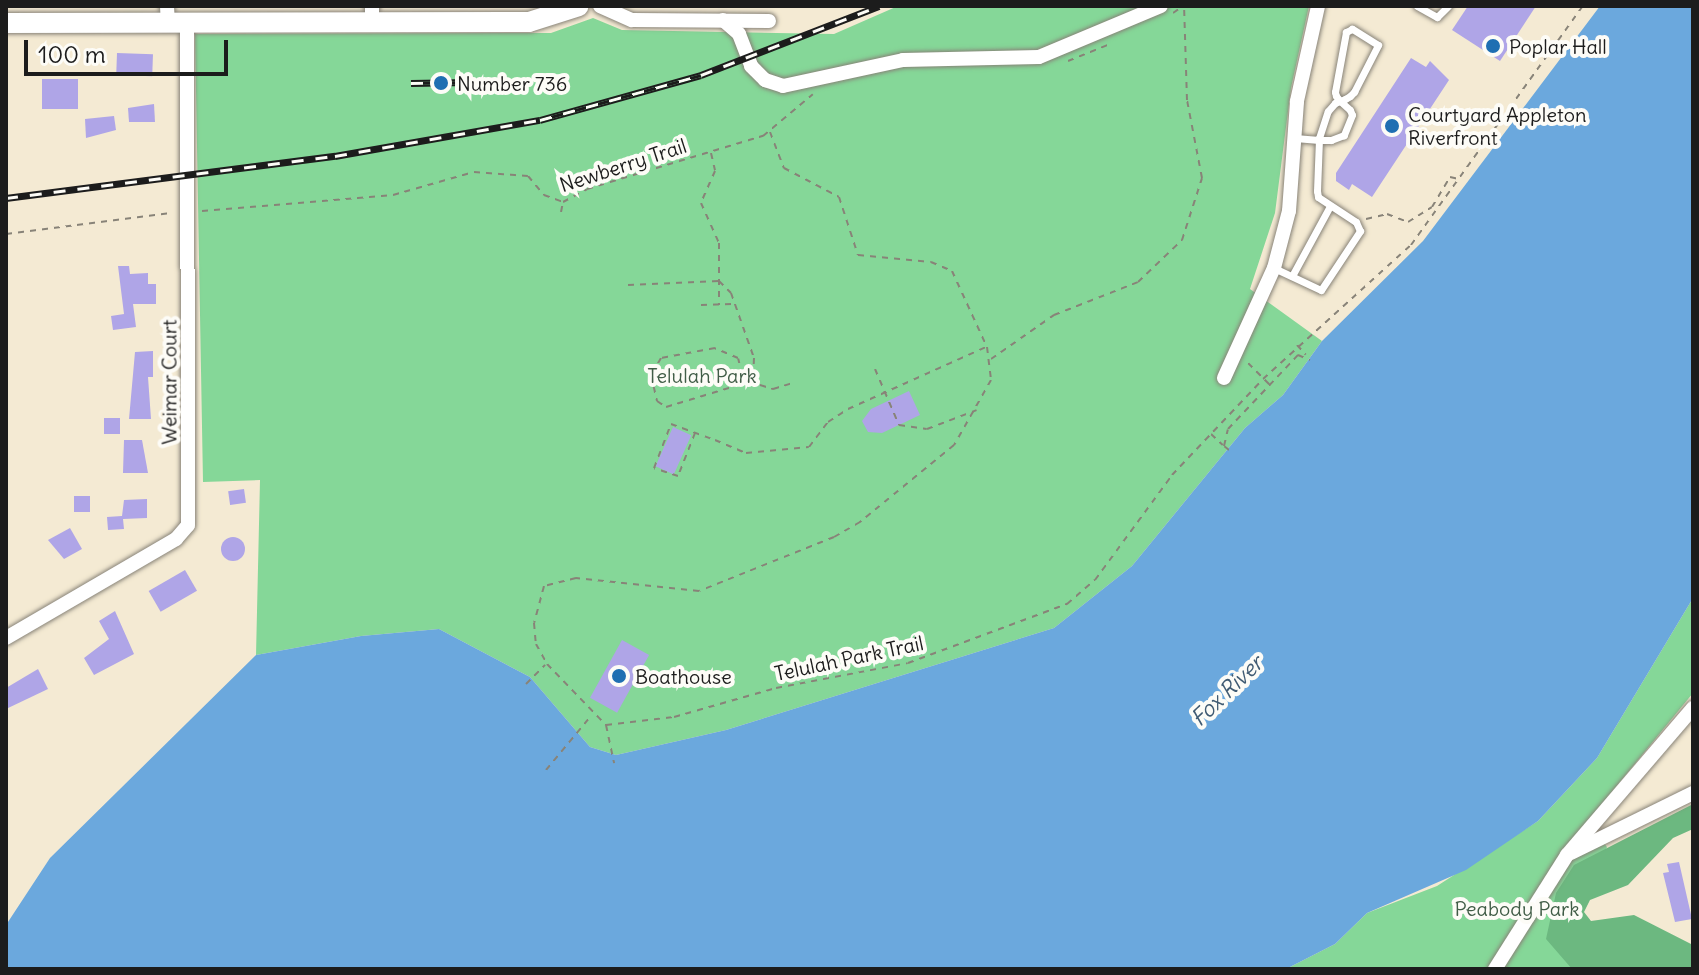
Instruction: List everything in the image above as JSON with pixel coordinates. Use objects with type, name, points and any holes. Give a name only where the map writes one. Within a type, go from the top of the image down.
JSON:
[{"type":"main road","points":[[6,23],[372,15],[529,22],[579,6]]},
{"type":"street","points":[[600,6],[632,20],[769,21]]},
{"type":"street","points":[[1224,378],[1274,268],[1289,211],[1301,76],[1318,6]]},
{"type":"street","points":[[723,20],[739,34],[751,66],[765,80],[783,86],[903,60],[1039,57],[1167,10]]},
{"type":"street","name":"Weimar Court","points":[[6,638],[176,539],[188,525],[189,212],[174,18]]},
{"type":"street","points":[[1495,969],[1567,855],[1693,708]]},
{"type":"street","points":[[1567,855],[1693,793]]},
{"type":"lane","points":[[1417,6],[1437,17],[1448,6]]},
{"type":"lane","points":[[1274,268],[1316,290],[1326,287],[1360,231],[1356,222],[1318,197],[1319,140],[1323,119],[1340,101],[1354,92],[1379,48],[1352,29],[1346,32],[1335,92],[1340,101],[1350,110],[1350,126],[1338,138],[1319,140],[1294,137]]},
{"type":"lane","points":[[1292,276],[1330,206]]},
{"type":"path","points":[[991,359],[1041,321],[1138,282],[1182,240],[1202,178],[1187,100],[1184,6],[1167,10]]},
{"type":"path","name":"Telulah Park Trail","points":[[606,725],[674,717],[776,688],[908,663],[1042,617],[1095,580],[1128,529],[1211,434],[1297,344],[1321,329],[1411,245],[1583,6]]},
{"type":"path","points":[[1063,63],[1120,39]]},
{"type":"path","name":"Newberry Trail","points":[[6,234],[189,212],[393,195],[474,172],[528,176],[544,195],[563,202],[587,189],[770,132],[820,92]]},
{"type":"path","points":[[614,763],[606,725],[592,715],[547,664],[534,634],[544,586],[576,578],[683,592],[726,581],[860,522],[954,445],[979,409],[991,380],[991,359],[961,282],[942,265],[858,255],[839,197],[784,168],[770,132]]},
{"type":"path","points":[[711,152],[715,171],[701,203],[719,243],[719,305]]},
{"type":"path","points":[[1356,222],[1387,214],[1408,222],[1432,207],[1450,177],[1460,180]]},
{"type":"path","points":[[561,212],[563,202]]},
{"type":"path","points":[[628,285],[719,281]]},
{"type":"path","points":[[719,281],[733,304],[754,358],[753,375],[765,388],[793,383]]},
{"type":"path","points":[[701,305],[733,304]]},
{"type":"path","points":[[1297,344],[1310,360]]},
{"type":"path","points":[[695,433],[678,476],[654,468],[671,424],[752,454],[809,447],[837,416],[987,347]]},
{"type":"path","points":[[715,348],[738,358],[742,375],[732,387],[666,407],[657,401],[651,377],[661,358],[715,348]]},
{"type":"path","points":[[1224,446],[1228,429],[1298,355],[1307,356]]},
{"type":"path","points":[[1253,368],[1270,385]]},
{"type":"path","points":[[875,369],[899,425],[927,429],[979,409]]},
{"type":"path","points":[[742,375],[753,375]]},
{"type":"path","points":[[1211,434],[1229,450]]},
{"type":"path","points":[[526,684],[547,664]]},
{"type":"path","points":[[546,770],[592,715]]},
{"type":"green space","name":"Telulah Park","points":[[898,6],[1309,6],[1291,88],[1275,213],[1250,289],[1322,341],[1283,395],[1245,428],[1132,566],[1054,628],[726,730],[616,755],[590,747],[530,677],[439,629],[361,636],[256,655],[260,480],[203,482],[195,34],[551,33],[593,18],[622,30],[834,34]]},
{"type":"green space","name":"Peabody Park","points":[[1693,598],[1693,693],[1587,822],[1607,847],[1575,929],[1693,969],[1286,969],[1335,944],[1367,913],[1437,886],[1538,821],[1597,758]]},
{"type":"green space","points":[[1693,804],[1693,829],[1673,838],[1628,885],[1590,900],[1584,912],[1591,921],[1634,915],[1693,945],[1693,969],[1572,969],[1546,939],[1556,893],[1574,865]]},
{"type":"water","name":"Fox River","points":[[1600,6],[1693,6],[1693,598],[1597,758],[1538,821],[1466,870],[1367,913],[1335,944],[1286,969],[6,969],[6,925],[50,858],[256,655],[361,636],[439,629],[530,677],[590,747],[616,755],[726,730],[1054,628],[1132,566],[1245,428],[1283,395],[1322,341],[1423,241]]},
{"type":"building","name":"Poplar Hall","points":[[1468,6],[1536,6],[1500,61],[1452,30]]},
{"type":"building","points":[[117,53],[153,54],[152,76],[116,75]]},
{"type":"building","name":"Courtyard Appleton Riverfront","points":[[1411,58],[1426,67],[1430,61],[1449,80],[1372,197],[1352,184],[1349,190],[1336,181],[1336,173]]},
{"type":"building","points":[[42,79],[78,79],[78,109],[42,109]]},
{"type":"building","points":[[154,104],[155,122],[129,122],[128,108]]},
{"type":"building","points":[[114,116],[116,130],[86,138],[85,119]]},
{"type":"building","points":[[118,266],[129,266],[130,274],[148,273],[148,284],[156,284],[156,304],[133,304],[136,327],[113,330],[111,316],[124,314]]},
{"type":"building","points":[[153,351],[153,377],[148,377],[151,419],[129,419],[135,352]]},
{"type":"building","points":[[909,391],[920,415],[882,433],[868,432],[862,421],[871,409]]},
{"type":"building","points":[[104,418],[120,418],[120,434],[104,434]]},
{"type":"building","points":[[673,427],[691,435],[674,474],[656,466]]},
{"type":"building","points":[[124,440],[142,440],[148,473],[123,473]]},
{"type":"building","points":[[244,489],[246,503],[230,505],[228,491]]},
{"type":"building","points":[[74,496],[90,496],[90,512],[74,512]]},
{"type":"building","points":[[147,499],[147,518],[123,519],[124,529],[108,530],[107,517],[122,516],[124,500]]},
{"type":"building","points":[[70,528],[82,549],[64,559],[48,540]]},
{"type":"building","points":[[228,537],[238,537],[245,544],[245,554],[238,561],[228,561],[221,554],[221,544]]},
{"type":"building","points":[[185,570],[197,591],[161,612],[149,591]]},
{"type":"building","points":[[115,611],[134,654],[94,675],[84,658],[109,639],[99,621]]},
{"type":"building","name":"Boathouse","points":[[622,640],[649,655],[617,713],[590,698]]},
{"type":"building","points":[[38,669],[48,689],[6,709],[6,688]]},
{"type":"building","points":[[1679,862],[1692,919],[1675,922],[1663,873],[1669,872],[1667,864]]},
{"type":"railway","points":[[6,198],[335,156],[540,120],[701,75],[879,6]]},
{"type":"railway","points":[[411,83],[469,82]]},
{"type":"place","name":"Poplar Hall","points":[[1493,46]]},
{"type":"place","name":"Number 736","points":[[441,83]]},
{"type":"place","name":"Courtyard Appleton Riverfront","points":[[1392,126]]},
{"type":"place","name":"Boathouse","points":[[619,676]]}]
